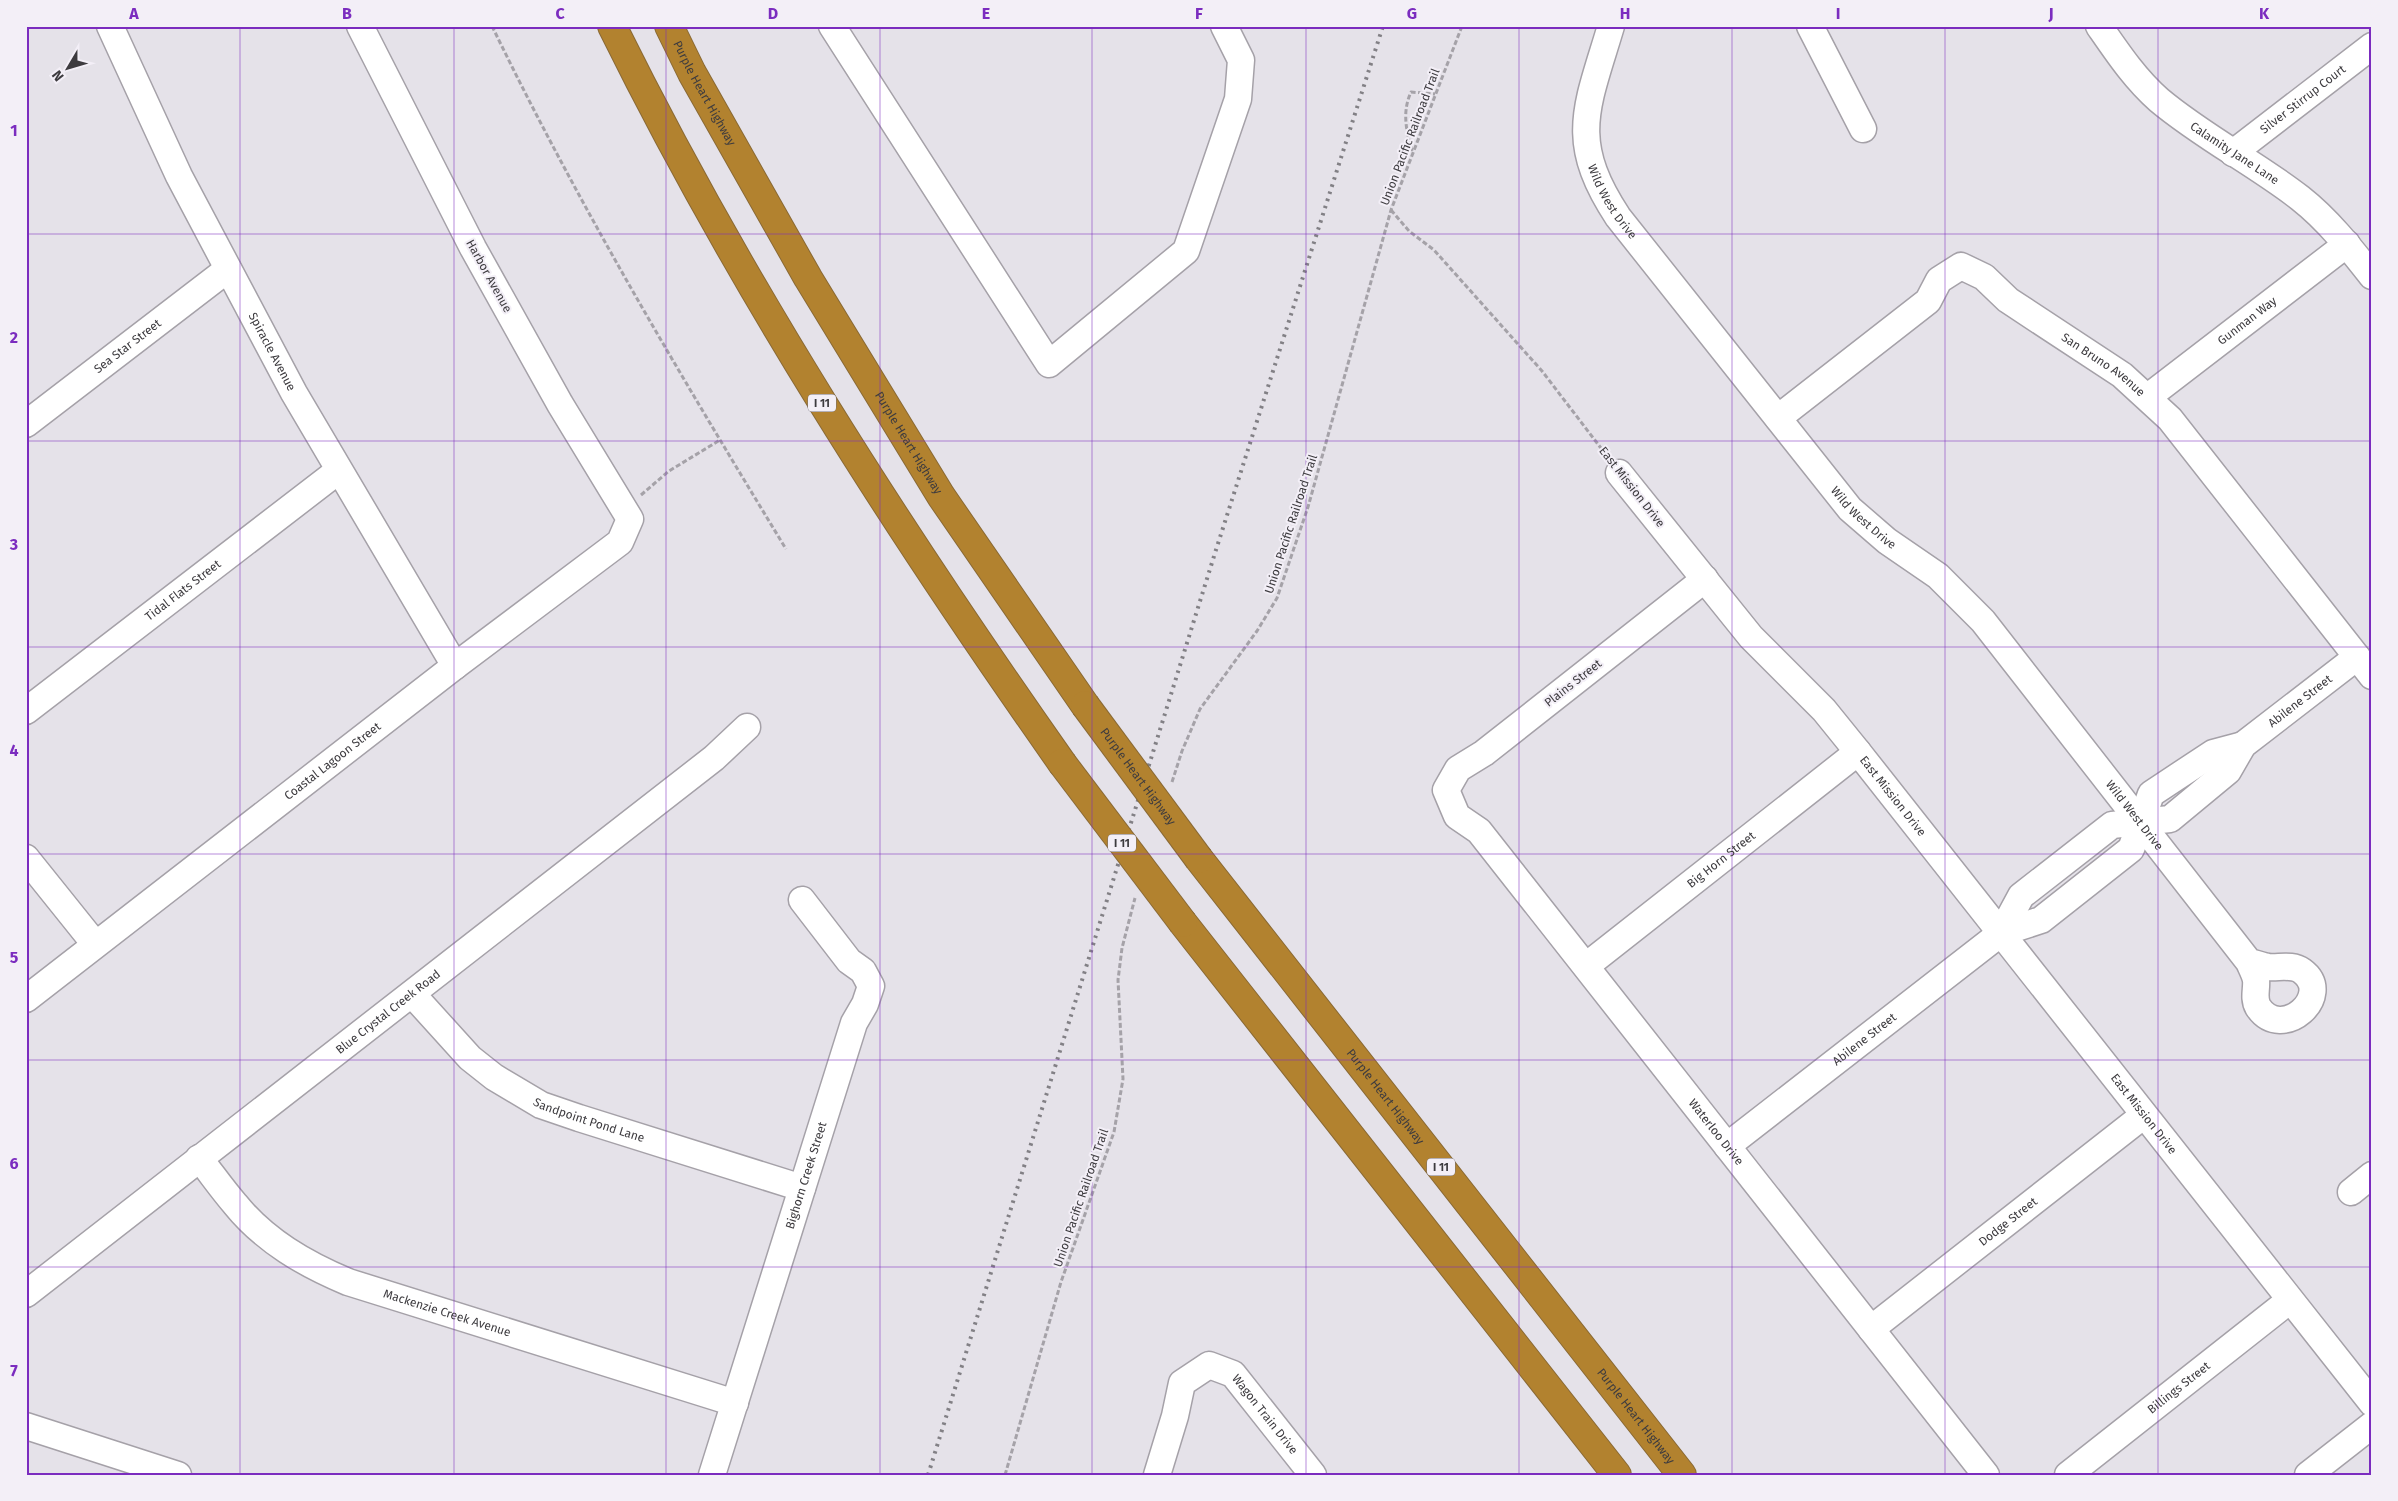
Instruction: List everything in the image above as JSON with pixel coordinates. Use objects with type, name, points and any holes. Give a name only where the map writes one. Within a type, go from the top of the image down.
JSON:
[{"type":"highway","name":"I 11","points":[[612,26],[700,194],[796,361],[908,540],[968,629],[1062,763],[1182,923],[1617,1475]]},
{"type":"highway","name":"Purple Heart Highway","points":[[669,26],[692,73],[808,278],[941,496],[1085,705],[1199,859],[1682,1475]]},
{"type":"street","name":"Spiracle Avenue","points":[[110,26],[179,176],[294,393],[454,666]]},
{"type":"street","name":"Harbor Avenue","points":[[360,26],[482,264],[560,404],[630,519]]},
{"type":"street","points":[[832,26],[1049,364],[1186,251],[1238,99],[1240,60],[1224,26]]},
{"type":"street","name":"Wild West Drive","points":[[1611,26],[1586,108],[1586,136],[1594,175],[1618,216],[1850,509],[1887,540],[1938,576],[1983,621],[2249,962]]},
{"type":"street","points":[[1810,26],[1863,129]]},
{"type":"street","name":"Calamity Jane Lane","points":[[2099,26],[2135,75],[2158,99],[2300,199],[2347,244],[2372,276]]},
{"type":"street","name":"Silver Stirrup Court","points":[[2233,153],[2372,46]]},
{"type":"street","name":"Gunman Way","points":[[2148,397],[2347,244]]},
{"type":"street","name":"San Bruno Avenue","points":[[1778,418],[1928,301],[1939,280],[1961,266],[1984,277],[2008,300],[2096,356],[2148,397],[2189,442],[2364,667]]},
{"type":"street","name":"Sea Star Street","points":[[26,424],[228,269]]},
{"type":"street","name":"Tidal Flats Street","points":[[26,711],[338,471]]},
{"type":"street","name":"East Mission Drive","points":[[1619,473],[1751,637],[1824,710],[2290,1300],[2370,1396]]},
{"type":"street","name":"Coastal Lagoon Street","points":[[26,999],[454,666],[620,542],[630,519]]},
{"type":"street","name":"Plains Street","points":[[1446,790],[1458,769],[1484,753],[1704,579]]},
{"type":"street","name":"Abilene Street","points":[[1727,1146],[2001,933],[2040,920],[2131,849],[2140,822],[2170,818],[2228,770],[2243,745],[2364,667]]},
{"type":"street","name":"Blue Crystal Creek Road","points":[[26,1294],[714,758],[747,727]]},
{"type":"street","name":"Big Horn Street","points":[[1586,966],[1858,752]]},
{"type":"street","name":"Waterloo Drive","points":[[1446,790],[1457,816],[1479,831],[1986,1475]]},
{"type":"street","points":[[26,858],[95,944]]},
{"type":"street","name":"Bighorn Creek Street","points":[[712,1475],[854,1023],[865,1004],[871,986],[863,971],[849,961],[802,900]]},
{"type":"street","name":"Sandpoint Pond Lane","points":[[412,994],[470,1058],[494,1077],[541,1104],[578,1118],[802,1188]]},
{"type":"street","name":"Dodge Street","points":[[1871,1329],[2144,1115]]},
{"type":"street","name":"Mackenzie Creek Avenue","points":[[199,1158],[235,1205],[256,1226],[277,1244],[323,1272],[348,1282],[735,1403]]},
{"type":"street","points":[[2352,1192],[2372,1176]]},
{"type":"street","name":"Billings Street","points":[[2068,1475],[2290,1300]]},
{"type":"street","name":"Wagon Train Drive","points":[[1157,1475],[1175,1416],[1182,1383],[1209,1365],[1233,1374],[1313,1475]]},
{"type":"street","points":[[2308,1475],[2372,1425]]},
{"type":"street","points":[[26,1426],[178,1475]]},
{"type":"path","points":[[492,26],[588,210],[720,440],[786,548]]},
{"type":"path","name":"Union Pacific Railroad Trail","points":[[1170,788],[1182,751],[1200,709],[1257,631],[1277,598],[1308,507],[1390,210],[1462,26]]},
{"type":"path","points":[[1413,152],[1406,127],[1407,102],[1411,92],[1435,94]]},
{"type":"path","name":"East Mission Drive","points":[[1390,210],[1409,231],[1434,250],[1542,371],[1619,473]]},
{"type":"path","points":[[630,519],[639,497],[653,484],[668,471],[720,440]]},
{"type":"path","name":"Union Pacific Railroad Trail","points":[[1005,1475],[1060,1282],[1114,1132],[1123,1080],[1118,980],[1122,948],[1138,890]]},
{"type":"railway","points":[[928,1475],[1215,553],[1383,26]]}]
